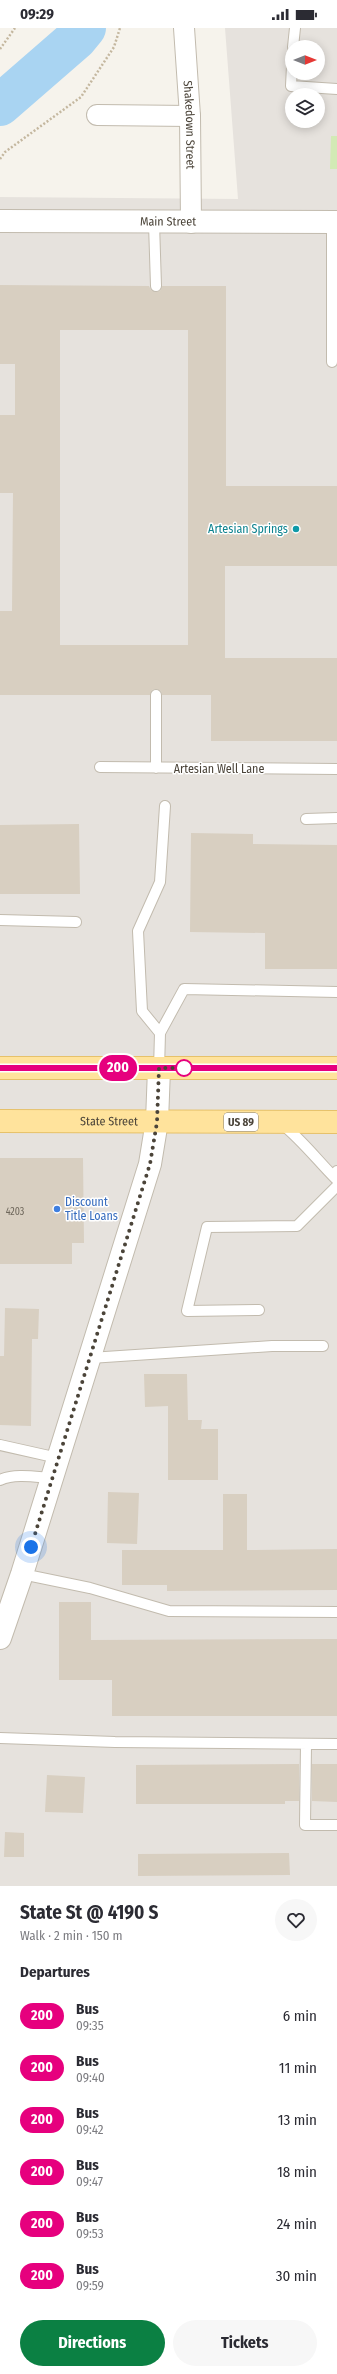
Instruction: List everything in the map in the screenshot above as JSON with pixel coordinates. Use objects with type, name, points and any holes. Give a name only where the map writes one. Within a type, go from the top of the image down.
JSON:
[{"type":"main road","points":[[0,1068],[337,1068]]},
{"type":"main road","name":"State Street","points":[[0,1121],[337,1122]]},
{"type":"street","name":"Shakedown Street","points":[[184,28],[190,116],[191,223]]},
{"type":"street","points":[[97,115],[190,116]]},
{"type":"street","name":"Main Street","points":[[0,221],[154,223],[335,222]]},
{"type":"street","points":[[0,1638],[22,1574],[150,1164],[157,1122],[159,1068]]},
{"type":"lane","points":[[294,40],[295,28]]},
{"type":"lane","points":[[291,80],[290,86],[337,89]]},
{"type":"lane","points":[[332,362],[335,222]]},
{"type":"lane","points":[[154,223],[156,286]]},
{"type":"lane","points":[[156,695],[156,768]]},
{"type":"lane","name":"Artesian Well Lane","points":[[100,767],[337,769]]},
{"type":"lane","points":[[160,1033],[142,1011],[138,931],[160,882],[165,806]]},
{"type":"lane","points":[[306,820],[337,818]]},
{"type":"lane","points":[[0,920],[76,922]]},
{"type":"lane","points":[[159,1068],[160,1033],[184,989],[337,992]]},
{"type":"lane","points":[[259,1310],[187,1311],[207,1227],[297,1226],[337,1182],[314,1157],[307,1146],[278,1122]]},
{"type":"lane","points":[[90,1358],[272,1346],[323,1346]]},
{"type":"lane","points":[[0,1445],[55,1468]]},
{"type":"lane","points":[[0,1480],[6,1477],[19,1476],[55,1468]]},
{"type":"lane","points":[[22,1574],[90,1588],[168,1611],[337,1612]]},
{"type":"lane","points":[[0,1738],[114,1742],[337,1744]]},
{"type":"lane","points":[[306,1744],[304,1825],[337,1825]]},
{"type":"path","points":[[0,49],[15,28]]},
{"type":"path","points":[[0,159],[5,152],[81,97],[114,47],[120,28]]},
{"type":"shaded area","points":[[225,28],[337,28],[337,1886],[0,1886],[0,197],[238,199]]},
{"type":"green space","points":[[331,136],[337,136],[337,169],[330,169]]},
{"type":"building","name":"Artesian Springs","points":[[0,285],[149,286],[151,290],[156,292],[160,291],[162,286],[226,286],[226,486],[337,486],[337,566],[225,566],[225,658],[337,658],[337,741],[211,741],[211,695],[162,695],[161,691],[156,689],[152,690],[150,695],[0,695],[0,611],[12,611],[13,493],[0,493],[0,415],[15,415],[15,364],[0,364]],"holes":[[[60,330],[188,330],[188,645],[60,645]]]},
{"type":"building","points":[[79,824],[80,894],[0,894],[0,825]]},
{"type":"building","points":[[191,833],[253,834],[253,844],[337,845],[337,969],[265,969],[265,933],[190,932]]},
{"type":"building","name":"Discount Title Loans","points":[[0,1158],[83,1158],[84,1243],[72,1243],[72,1264],[0,1264]]},
{"type":"building","points":[[5,1308],[39,1309],[38,1339],[32,1339],[31,1426],[0,1425],[0,1356],[4,1356]]},
{"type":"building","points":[[144,1374],[187,1374],[188,1420],[202,1420],[201,1429],[218,1429],[218,1480],[168,1480],[168,1406],[145,1407]]},
{"type":"building","points":[[108,1492],[139,1493],[137,1544],[107,1543]]},
{"type":"building","points":[[223,1494],[247,1494],[247,1550],[337,1549],[337,1590],[167,1591],[167,1585],[122,1585],[122,1550],[223,1550]]},
{"type":"building","points":[[59,1602],[91,1602],[91,1640],[337,1639],[337,1716],[112,1716],[112,1680],[59,1680]]},
{"type":"building","points":[[299,1764],[299,1801],[285,1801],[285,1804],[136,1804],[136,1765]]},
{"type":"building","points":[[312,1764],[337,1764],[337,1802],[312,1801]]},
{"type":"building","points":[[47,1775],[85,1777],[83,1813],[45,1812]]},
{"type":"building","points":[[5,1832],[24,1833],[24,1857],[4,1857]]},
{"type":"building","points":[[289,1853],[290,1875],[138,1876],[138,1854]]},
{"type":"waterway","points":[[0,105],[76,39],[85,28]]},
{"type":"bus line","name":"200","points":[[0,1068],[337,1068]]},
{"type":"place","name":"Artesian Springs","points":[[296,529]]},
{"type":"place","name":"Discount Title Loans","points":[[57,1209]]},
{"type":"route","points":[[31,1547],[150,1164],[157,1122],[159,1068],[189,1068],[184,1068]]}]
